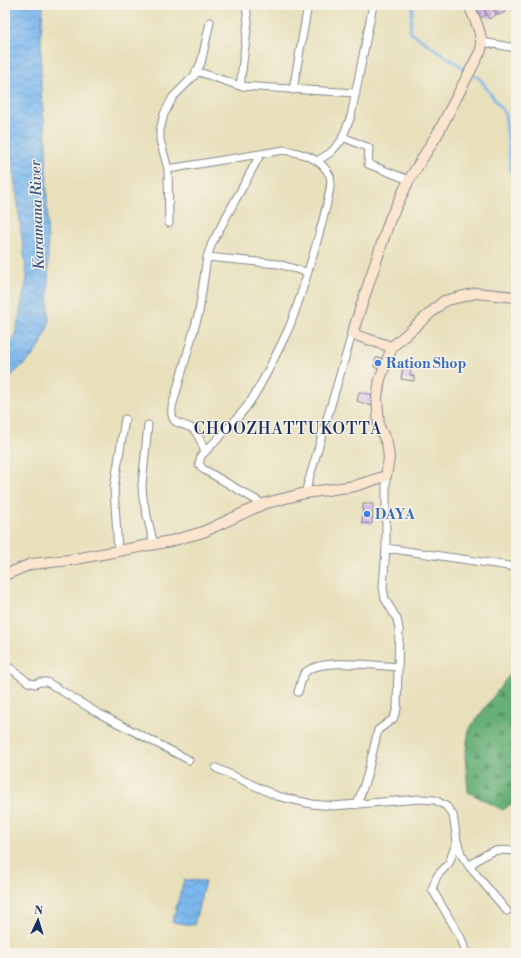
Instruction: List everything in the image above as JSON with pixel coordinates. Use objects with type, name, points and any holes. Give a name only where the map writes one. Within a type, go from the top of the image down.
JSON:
[{"type":"main road","points":[[392,347],[352,334],[385,233],[409,180],[438,133],[481,50],[482,42],[469,5]]},
{"type":"main road","points":[[5,575],[31,564],[70,560],[154,545],[203,532],[263,504],[305,493],[355,486],[386,476],[389,458],[386,443],[379,427],[377,397],[380,379],[392,347],[444,301],[476,293],[516,297]]},
{"type":"street","points":[[240,86],[248,22],[246,5]]},
{"type":"street","points":[[293,90],[308,5]]},
{"type":"street","points":[[317,161],[330,153],[343,137],[352,116],[373,5]]},
{"type":"street","points":[[169,223],[168,169],[160,140],[161,125],[173,97],[201,64],[210,22]]},
{"type":"street","points":[[482,42],[516,48]]},
{"type":"street","points":[[196,71],[240,86],[356,93]]},
{"type":"street","points":[[343,137],[369,148],[368,164],[409,180]]},
{"type":"street","points":[[168,169],[284,150],[301,153],[317,161],[331,177],[331,188],[324,219],[289,328],[255,396],[205,452],[200,460],[200,467],[263,504]]},
{"type":"street","points":[[205,452],[198,436],[193,430],[174,422],[171,415],[172,407],[199,312],[207,256],[219,228],[260,155]]},
{"type":"street","points":[[207,256],[278,264],[306,272]]},
{"type":"street","points":[[305,493],[352,334]]},
{"type":"street","points":[[118,551],[114,488],[125,419]]},
{"type":"street","points":[[148,425],[142,485],[143,499],[154,545]]},
{"type":"street","points":[[357,805],[367,776],[378,730],[394,719],[397,709],[397,619],[385,599],[383,587],[386,548],[386,476]]},
{"type":"street","points":[[386,548],[516,567]]},
{"type":"street","points":[[5,664],[28,682],[35,684],[47,682],[96,712],[189,760]]},
{"type":"street","points":[[298,692],[304,674],[312,668],[329,664],[398,667]]},
{"type":"street","points":[[216,768],[277,796],[312,804],[333,806],[420,799],[435,800],[446,806],[453,815],[457,841],[461,854],[469,866],[507,911]]},
{"type":"street","points":[[457,841],[449,863],[437,876],[432,890],[461,938],[466,953]]},
{"type":"street","points":[[469,866],[483,856],[498,849],[516,851]]},
{"type":"green space","points":[[516,666],[516,800],[503,810],[468,792],[465,756],[469,729]]},
{"type":"water","name":"Karamana River","points":[[5,5],[43,5],[41,33],[41,91],[46,139],[49,323],[41,344],[32,357],[5,381],[5,350],[9,348],[15,335],[27,278],[5,102]]},
{"type":"water","points":[[184,880],[205,881],[194,925],[172,922]]},
{"type":"building","points":[[475,5],[482,5],[486,15],[480,18]]},
{"type":"building","points":[[483,5],[491,5],[496,15],[489,19]]},
{"type":"building","points":[[493,5],[502,5],[505,12],[498,15]]},
{"type":"building","name":"Ration Shop","points":[[376,358],[381,358],[379,369],[374,367]]},
{"type":"building","points":[[403,367],[411,368],[410,375],[414,376],[414,381],[401,379]]},
{"type":"building","points":[[359,392],[374,395],[372,406],[357,401]]},
{"type":"building","name":"DAYA","points":[[363,504],[373,504],[372,524],[362,523]]},
{"type":"waterway","points":[[413,5],[410,32],[468,71]]},
{"type":"waterway","points":[[472,74],[480,79],[505,114],[511,172],[516,177]]},
{"type":"waterway","points":[[5,121],[10,120]]},
{"type":"place","name":"Ration Shop","points":[[378,363]]},
{"type":"place","name":"DAYA","points":[[367,514]]},
{"type":"district","name":"CHOOZHATTUKOTTA","points":[[288,428]]}]
